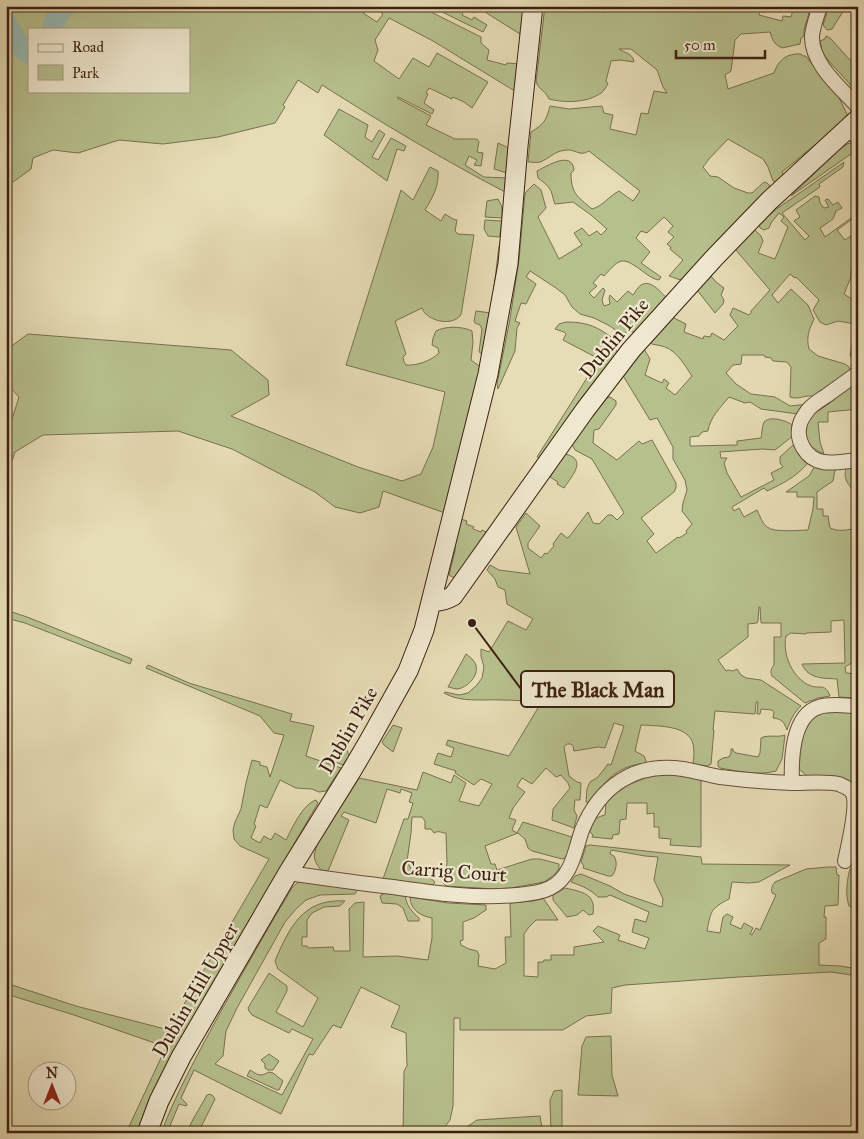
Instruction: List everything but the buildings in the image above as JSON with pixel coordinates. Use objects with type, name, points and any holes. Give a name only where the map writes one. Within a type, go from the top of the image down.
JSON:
[{"type":"street","name":"Dublin Pike","points":[[288,873],[352,770],[408,671],[424,630],[488,374],[508,264],[533,6]]},
{"type":"street","points":[[820,6],[812,32],[812,45],[815,54],[825,70],[858,107]]},
{"type":"street","name":"Dublin Pike","points":[[432,601],[439,602],[453,596],[585,410],[631,350],[675,300],[763,207],[855,128]]},
{"type":"street","points":[[858,373],[807,411],[799,424],[798,438],[812,459],[822,462],[858,460]]},
{"type":"street","points":[[792,783],[791,769],[795,739],[803,717],[809,711],[826,705],[858,706]]},
{"type":"street","name":"Carrig Court","points":[[288,873],[447,894],[496,896],[529,894],[544,890],[553,887],[570,867],[584,826],[597,804],[607,792],[617,782],[631,775],[665,768],[683,769],[742,780],[826,783],[838,784],[847,788],[852,793],[854,816],[845,861]]},
{"type":"street","name":"Dublin Hill Upper","points":[[147,1133],[181,1057],[288,873]]},
{"type":"green space","points":[[6,6],[367,6],[363,13],[377,22],[383,14],[372,6],[526,6],[520,34],[477,7],[474,13],[465,7],[462,15],[472,20],[474,17],[487,25],[483,32],[434,8],[431,12],[481,37],[481,43],[489,50],[487,60],[506,65],[507,63],[520,64],[518,87],[513,90],[433,41],[389,18],[375,40],[378,50],[374,61],[399,79],[413,58],[429,67],[437,53],[488,82],[472,108],[464,102],[453,97],[452,99],[429,88],[424,103],[434,110],[432,114],[397,98],[431,116],[426,125],[455,139],[477,139],[479,142],[477,152],[483,153],[481,166],[474,165],[477,160],[469,156],[465,165],[484,177],[507,178],[505,192],[458,167],[322,85],[318,93],[298,80],[275,123],[218,137],[163,144],[119,140],[78,153],[53,150],[33,158],[31,169],[13,182],[6,184]]},
{"type":"green space","points":[[545,6],[604,6],[601,10],[605,13],[611,6],[748,6],[760,10],[759,15],[782,21],[783,16],[791,17],[794,6],[811,6],[804,36],[801,38],[800,44],[782,48],[774,42],[770,32],[741,34],[735,40],[731,71],[725,75],[728,89],[774,73],[778,64],[784,58],[801,54],[806,56],[838,96],[847,114],[844,121],[782,172],[785,176],[779,182],[773,181],[763,159],[728,139],[703,167],[710,176],[718,177],[734,188],[748,193],[752,193],[764,182],[769,185],[771,191],[683,280],[669,276],[683,260],[667,244],[674,237],[668,232],[673,226],[664,217],[647,233],[641,231],[636,238],[650,252],[641,263],[661,277],[659,280],[623,261],[615,264],[604,276],[601,274],[593,283],[597,286],[589,293],[594,298],[603,288],[605,290],[602,300],[604,306],[610,304],[610,295],[617,302],[628,291],[633,295],[640,286],[645,284],[652,285],[658,289],[667,299],[635,333],[629,330],[622,335],[594,318],[580,314],[572,307],[565,295],[530,271],[526,277],[536,284],[526,304],[521,303],[515,321],[520,323],[517,328],[515,351],[498,389],[497,384],[519,260],[525,193],[534,184],[541,190],[546,208],[538,217],[559,259],[582,245],[574,233],[582,228],[589,236],[597,231],[601,235],[607,229],[573,202],[555,204],[551,191],[538,178],[537,171],[558,161],[569,161],[574,170],[571,173],[572,186],[579,198],[592,209],[619,191],[633,201],[640,191],[589,151],[580,153],[569,150],[562,151],[540,162],[528,162],[531,132],[544,122],[550,106],[569,109],[602,106],[604,113],[613,115],[610,129],[636,135],[641,113],[648,114],[654,91],[667,93],[657,70],[631,49],[619,49],[630,55],[634,62],[611,61],[606,81],[608,84],[601,93],[589,99],[576,101],[549,99],[536,82]]},
{"type":"green space","points":[[829,6],[852,6],[844,10],[832,29],[827,30],[823,25]]},
{"type":"green space","points":[[826,36],[851,61],[858,60],[858,93],[822,52],[820,41],[825,39]]},
{"type":"green space","points":[[339,109],[368,125],[365,137],[372,142],[379,130],[385,134],[372,157],[378,160],[391,138],[406,146],[404,151],[397,149],[387,181],[324,135]]},
{"type":"green space","points":[[498,143],[509,148],[507,173],[494,169]]},
{"type":"green space","points":[[849,143],[858,147],[858,149],[791,196],[840,149]]},
{"type":"green space","points":[[844,162],[843,167],[819,184],[820,187],[782,213],[805,240],[809,236],[794,221],[800,217],[796,210],[815,196],[819,197],[820,203],[824,208],[829,207],[825,200],[828,199],[833,205],[838,202],[842,208],[836,211],[833,219],[820,228],[825,237],[858,213],[858,215],[837,230],[845,240],[856,232],[858,236],[858,264],[856,263],[851,271],[851,277],[844,294],[856,302],[858,301],[858,362],[850,356],[855,324],[838,321],[826,325],[820,322],[813,310],[819,300],[796,277],[790,274],[772,295],[778,303],[791,289],[808,305],[814,319],[808,334],[809,349],[818,356],[845,364],[849,367],[851,374],[813,396],[793,398],[790,397],[791,367],[787,362],[773,361],[764,355],[742,355],[741,364],[733,365],[726,373],[736,384],[751,394],[775,397],[790,406],[808,404],[798,414],[761,409],[750,402],[745,403],[729,397],[713,417],[708,431],[702,432],[699,436],[690,437],[690,446],[737,445],[737,441],[761,438],[764,422],[771,419],[784,421],[795,427],[794,435],[775,450],[720,452],[721,458],[727,458],[724,463],[727,473],[741,497],[774,480],[771,473],[783,467],[780,463],[780,457],[793,445],[807,464],[783,483],[767,491],[764,488],[732,507],[734,511],[739,508],[744,517],[757,510],[765,525],[775,530],[808,530],[814,497],[797,497],[797,492],[786,492],[809,476],[815,466],[836,465],[833,481],[817,492],[817,509],[823,509],[823,516],[828,516],[830,528],[840,530],[857,528],[858,502],[858,640],[853,641],[853,662],[845,667],[846,673],[858,674],[858,698],[839,697],[837,679],[821,678],[812,675],[808,673],[802,664],[845,663],[844,620],[831,621],[831,632],[791,633],[786,636],[787,658],[794,672],[805,683],[826,689],[830,696],[805,703],[772,676],[774,637],[781,637],[781,623],[761,623],[759,607],[757,623],[748,624],[748,637],[718,660],[726,671],[737,669],[746,678],[761,680],[801,706],[792,717],[787,730],[782,721],[773,718],[774,712],[772,710],[761,709],[760,714],[757,714],[758,702],[756,702],[755,714],[715,711],[711,764],[707,766],[693,764],[694,751],[691,739],[687,734],[668,727],[641,725],[635,751],[644,756],[647,763],[618,771],[600,788],[591,803],[586,802],[587,789],[590,782],[598,777],[608,764],[611,765],[624,726],[614,723],[605,748],[598,747],[574,751],[571,744],[567,744],[564,747],[569,776],[581,783],[580,800],[575,800],[574,810],[577,816],[574,828],[552,820],[553,809],[570,788],[561,775],[556,777],[546,768],[532,784],[522,778],[517,786],[525,792],[513,808],[509,818],[516,820],[512,830],[517,833],[523,822],[572,837],[568,857],[562,859],[532,851],[528,848],[525,839],[518,833],[485,846],[491,864],[495,864],[497,870],[532,859],[559,864],[559,869],[554,875],[544,882],[494,889],[446,886],[443,883],[447,863],[446,833],[434,833],[431,829],[425,829],[425,821],[422,817],[412,817],[407,861],[411,869],[428,876],[435,882],[433,885],[383,879],[404,819],[408,819],[413,803],[409,802],[412,793],[401,789],[400,793],[387,789],[376,823],[344,812],[341,816],[349,820],[328,871],[321,870],[314,858],[317,845],[359,778],[417,790],[423,772],[451,783],[454,775],[466,783],[459,801],[479,806],[492,784],[481,779],[474,785],[455,773],[456,771],[434,764],[438,753],[451,757],[454,748],[446,745],[448,740],[509,756],[541,703],[512,700],[472,700],[457,698],[444,693],[459,695],[468,693],[482,678],[484,667],[481,649],[489,652],[508,621],[526,630],[533,619],[507,604],[505,590],[498,587],[495,579],[487,570],[490,565],[499,570],[530,574],[516,527],[526,513],[540,526],[528,543],[528,548],[541,558],[554,546],[553,544],[561,533],[567,538],[569,537],[588,512],[593,523],[599,524],[608,515],[612,515],[617,520],[624,513],[592,459],[575,450],[572,444],[605,399],[610,397],[616,401],[616,405],[599,429],[594,430],[593,443],[617,460],[639,441],[642,444],[652,440],[676,483],[674,492],[641,518],[654,534],[647,541],[656,553],[678,537],[687,533],[686,531],[692,524],[682,511],[687,490],[685,480],[673,459],[673,447],[657,418],[650,420],[622,374],[644,349],[650,359],[645,375],[662,383],[664,379],[669,383],[666,388],[675,395],[692,376],[674,352],[665,347],[649,343],[672,317],[686,324],[684,332],[703,339],[704,336],[710,337],[712,333],[724,340],[738,326],[730,315],[733,308],[749,315],[770,290],[735,249],[754,229],[763,241],[758,253],[775,259],[788,227],[781,221],[784,217],[779,213],[769,228],[764,230],[760,228],[759,223]]},
{"type":"green space","points":[[430,167],[438,171],[438,182],[425,210],[441,221],[445,214],[457,220],[455,231],[458,234],[474,235],[460,316],[452,321],[438,321],[429,317],[422,308],[395,321],[406,354],[403,357],[404,362],[406,365],[414,365],[432,358],[439,353],[438,348],[432,345],[436,331],[449,327],[459,327],[472,331],[471,360],[482,368],[445,513],[383,491],[379,507],[360,513],[335,507],[315,492],[232,449],[178,431],[43,435],[15,452],[6,479],[6,438],[19,397],[6,383],[6,350],[28,334],[231,350],[268,380],[269,395],[231,416],[358,467],[402,481],[421,474],[433,447],[445,392],[346,365],[401,190],[413,200]]},
{"type":"green space","points":[[498,199],[502,207],[502,218],[485,217],[487,201]]},
{"type":"green space","points":[[485,220],[502,221],[499,237],[488,236],[484,229]]},
{"type":"green space","points":[[502,245],[497,296],[484,355],[479,352],[482,329],[474,321],[476,311],[491,313],[499,246]]},
{"type":"green space","points":[[711,276],[724,288],[721,295],[724,300],[723,304],[715,313],[697,290]]},
{"type":"green space","points":[[566,322],[587,324],[603,332],[615,340],[613,348],[618,352],[553,445],[532,468],[539,458],[537,457],[599,359],[563,340],[566,334],[555,329],[559,324]]},
{"type":"green space","points":[[858,380],[858,409],[828,412],[828,422],[818,422],[820,442],[824,454],[812,447],[806,440],[804,432],[807,422],[816,409],[820,410],[834,400],[836,395]]},
{"type":"green space","points":[[565,454],[572,456],[577,464],[574,473],[564,488],[550,477]]},
{"type":"green space","points":[[848,464],[858,465],[858,495],[851,488],[845,477]]},
{"type":"green space","points":[[461,519],[467,521],[466,524],[474,527],[473,529],[489,533],[456,579],[449,575]]},
{"type":"green space","points":[[6,610],[132,659],[130,664],[25,623],[6,618]]},
{"type":"green space","points":[[466,654],[475,663],[475,676],[468,684],[460,688],[448,687]]},
{"type":"green space","points":[[148,665],[189,683],[292,714],[290,721],[314,726],[306,756],[341,768],[326,791],[319,792],[312,789],[296,788],[280,780],[267,808],[260,805],[254,824],[256,826],[251,838],[260,843],[264,836],[271,840],[275,833],[286,840],[298,817],[307,806],[316,800],[318,803],[206,994],[136,1133],[126,1133],[166,1047],[6,994],[6,983],[76,1006],[169,1030],[269,859],[240,846],[234,839],[233,830],[241,809],[252,760],[260,762],[260,765],[267,767],[270,777],[284,735],[274,733],[260,716],[146,668]]},
{"type":"green space","points":[[821,710],[858,711],[858,793],[807,776],[798,768],[800,735],[806,722]]},
{"type":"green space","points":[[393,725],[402,728],[393,752],[382,742]]},
{"type":"green space","points":[[785,735],[782,759],[776,771],[748,772],[720,768],[718,766],[718,761],[729,757],[731,749],[736,753],[758,757],[761,738]]},
{"type":"green space","points":[[337,745],[347,750],[349,756],[343,765],[333,761]]},
{"type":"green space","points":[[666,774],[701,780],[701,847],[670,845],[671,839],[659,838],[659,827],[654,827],[654,813],[647,814],[647,803],[627,803],[626,819],[620,820],[619,834],[613,835],[612,839],[592,837],[593,835],[590,832],[593,823],[598,817],[605,815],[606,802],[620,788],[648,777]]},
{"type":"green space","points":[[586,846],[701,857],[702,864],[790,865],[759,882],[732,882],[729,899],[712,911],[709,919],[707,931],[720,933],[723,917],[727,914],[733,917],[730,924],[741,929],[744,923],[753,928],[750,934],[752,935],[756,928],[760,930],[776,895],[772,893],[772,887],[775,882],[806,869],[836,867],[837,875],[839,875],[838,905],[825,906],[826,939],[819,943],[819,965],[858,969],[858,976],[831,972],[625,985],[612,988],[611,1013],[586,1016],[563,1030],[460,1030],[460,1018],[454,1018],[453,1106],[450,1120],[440,1133],[403,1133],[404,1071],[407,1066],[406,1033],[391,1027],[400,1006],[361,987],[341,1028],[333,1025],[313,1055],[309,1054],[281,1114],[194,1070],[181,1098],[187,1105],[179,1104],[167,1133],[161,1133],[181,1087],[220,1013],[283,903],[298,882],[304,881],[358,889],[355,894],[320,895],[306,900],[285,922],[237,1008],[226,1031],[223,1056],[215,1064],[282,1095],[313,1039],[292,1029],[289,1033],[252,1015],[248,1008],[269,973],[287,986],[287,991],[276,1012],[303,1027],[318,998],[278,969],[275,961],[292,927],[308,910],[318,904],[331,901],[345,901],[340,906],[324,907],[312,913],[307,920],[307,937],[302,937],[302,946],[307,946],[308,948],[333,947],[334,951],[350,951],[349,909],[355,903],[364,902],[363,957],[397,956],[428,960],[432,938],[432,918],[417,912],[410,902],[410,897],[448,903],[486,905],[486,910],[474,918],[463,922],[463,940],[460,941],[461,945],[477,951],[479,955],[478,966],[495,969],[506,963],[505,937],[511,937],[510,903],[543,898],[558,920],[536,920],[524,934],[524,976],[538,977],[538,962],[551,960],[551,955],[574,955],[574,947],[604,942],[593,931],[598,926],[620,935],[618,940],[645,949],[649,938],[632,932],[635,919],[646,922],[649,912],[610,895],[598,897],[586,888],[571,882],[575,876],[581,874],[624,894],[662,907],[663,899],[654,880],[658,857],[611,850],[610,854],[615,858],[616,866],[612,876],[608,876],[583,868],[584,866],[581,862]]},
{"type":"green space","points":[[850,869],[858,870],[858,908],[849,906],[848,902],[847,887]]},
{"type":"green space","points":[[565,888],[582,892],[590,898],[593,914],[589,915],[583,910],[577,915],[567,917],[553,900],[553,895]]},
{"type":"green space","points":[[385,893],[405,896],[408,906],[419,918],[419,921],[408,921],[403,908],[397,904],[382,903],[380,896]]},
{"type":"green space","points":[[611,1036],[612,1075],[618,1096],[578,1095],[582,1046],[586,1037]]},
{"type":"green space","points":[[269,1054],[279,1061],[273,1070],[265,1068],[265,1064],[261,1060]]},
{"type":"green space","points":[[250,1070],[259,1075],[269,1072],[273,1073],[283,1081],[279,1090],[247,1076]]},
{"type":"green space","points":[[562,1090],[562,1133],[551,1133],[550,1100],[554,1091]]},
{"type":"green space","points":[[210,1094],[215,1099],[198,1133],[188,1133],[191,1123],[207,1095]]},
{"type":"green space","points":[[540,1116],[541,1133],[458,1133],[477,1120]]},
{"type":"waterway","points":[[53,28],[57,16],[66,6]]},
{"type":"waterway","points":[[6,24],[21,48],[28,52]]},
{"type":"place","name":"The Black Man","points":[[472,623]]}]
